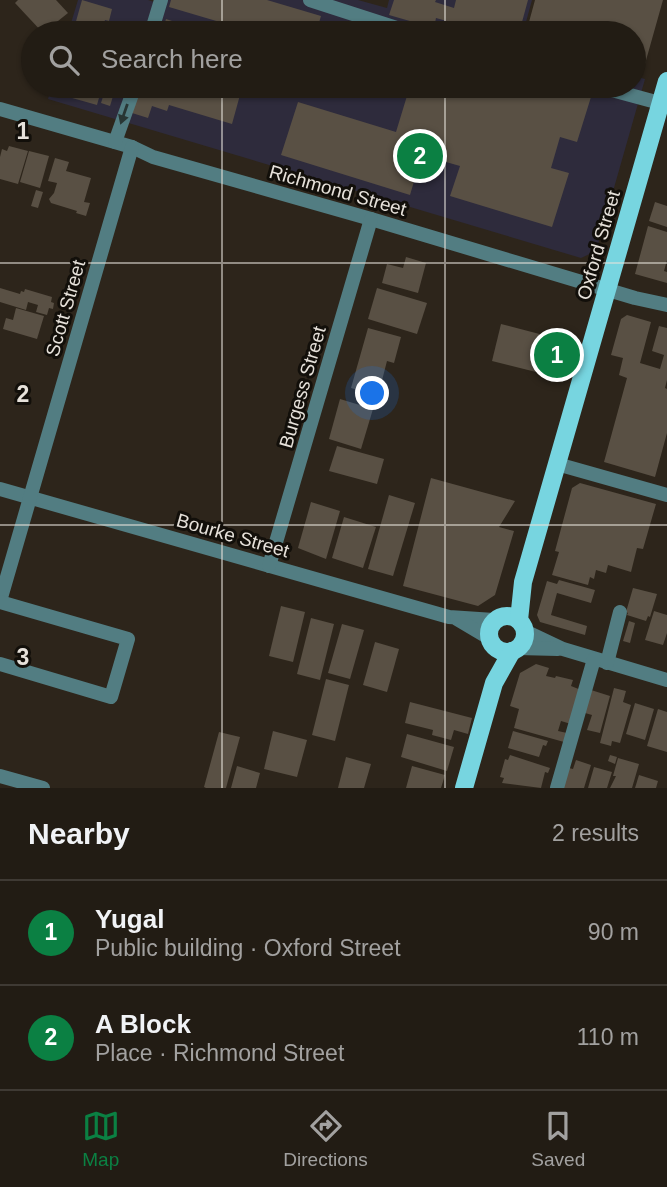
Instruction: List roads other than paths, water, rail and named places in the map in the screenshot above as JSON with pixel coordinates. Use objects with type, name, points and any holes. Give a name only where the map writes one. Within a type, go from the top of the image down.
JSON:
[{"type":"main road","name":"Oxford Street","points":[[522,625],[523,582],[664,104],[667,81]]},
{"type":"main road","name":"Oxford Street","points":[[497,618],[523,582]]},
{"type":"main road","points":[[466,788],[494,683],[524,641],[522,625],[510,615],[497,618],[489,628],[494,683]]},
{"type":"main road","points":[[490,641],[500,651],[515,650]]},
{"type":"street","points":[[155,21],[162,0]]},
{"type":"street","points":[[310,0],[375,21]]},
{"type":"street","points":[[115,142],[131,98]]},
{"type":"street","points":[[641,98],[664,104]]},
{"type":"street","name":"Richmond Street","points":[[0,109],[132,147],[153,157],[607,290],[667,305]]},
{"type":"street","name":"Scott Street","points":[[0,601],[132,147]]},
{"type":"street","name":"Burgess Street","points":[[270,566],[371,219]]},
{"type":"street","points":[[557,464],[666,493]]},
{"type":"street","name":"Bourke Street","points":[[0,489],[456,618],[497,618]]},
{"type":"street","points":[[0,601],[128,639],[111,696],[0,664]]},
{"type":"street","points":[[557,788],[600,661],[620,612]]},
{"type":"street","name":"Bourke Street","points":[[456,618],[490,641]]},
{"type":"street","points":[[522,625],[563,649],[667,680]]},
{"type":"street","points":[[515,650],[563,649]]},
{"type":"street","points":[[0,776],[43,788]]},
{"type":"place","name":"A Block","points":[[420,156]]},
{"type":"place","name":"Yugal","points":[[557,355]]}]
